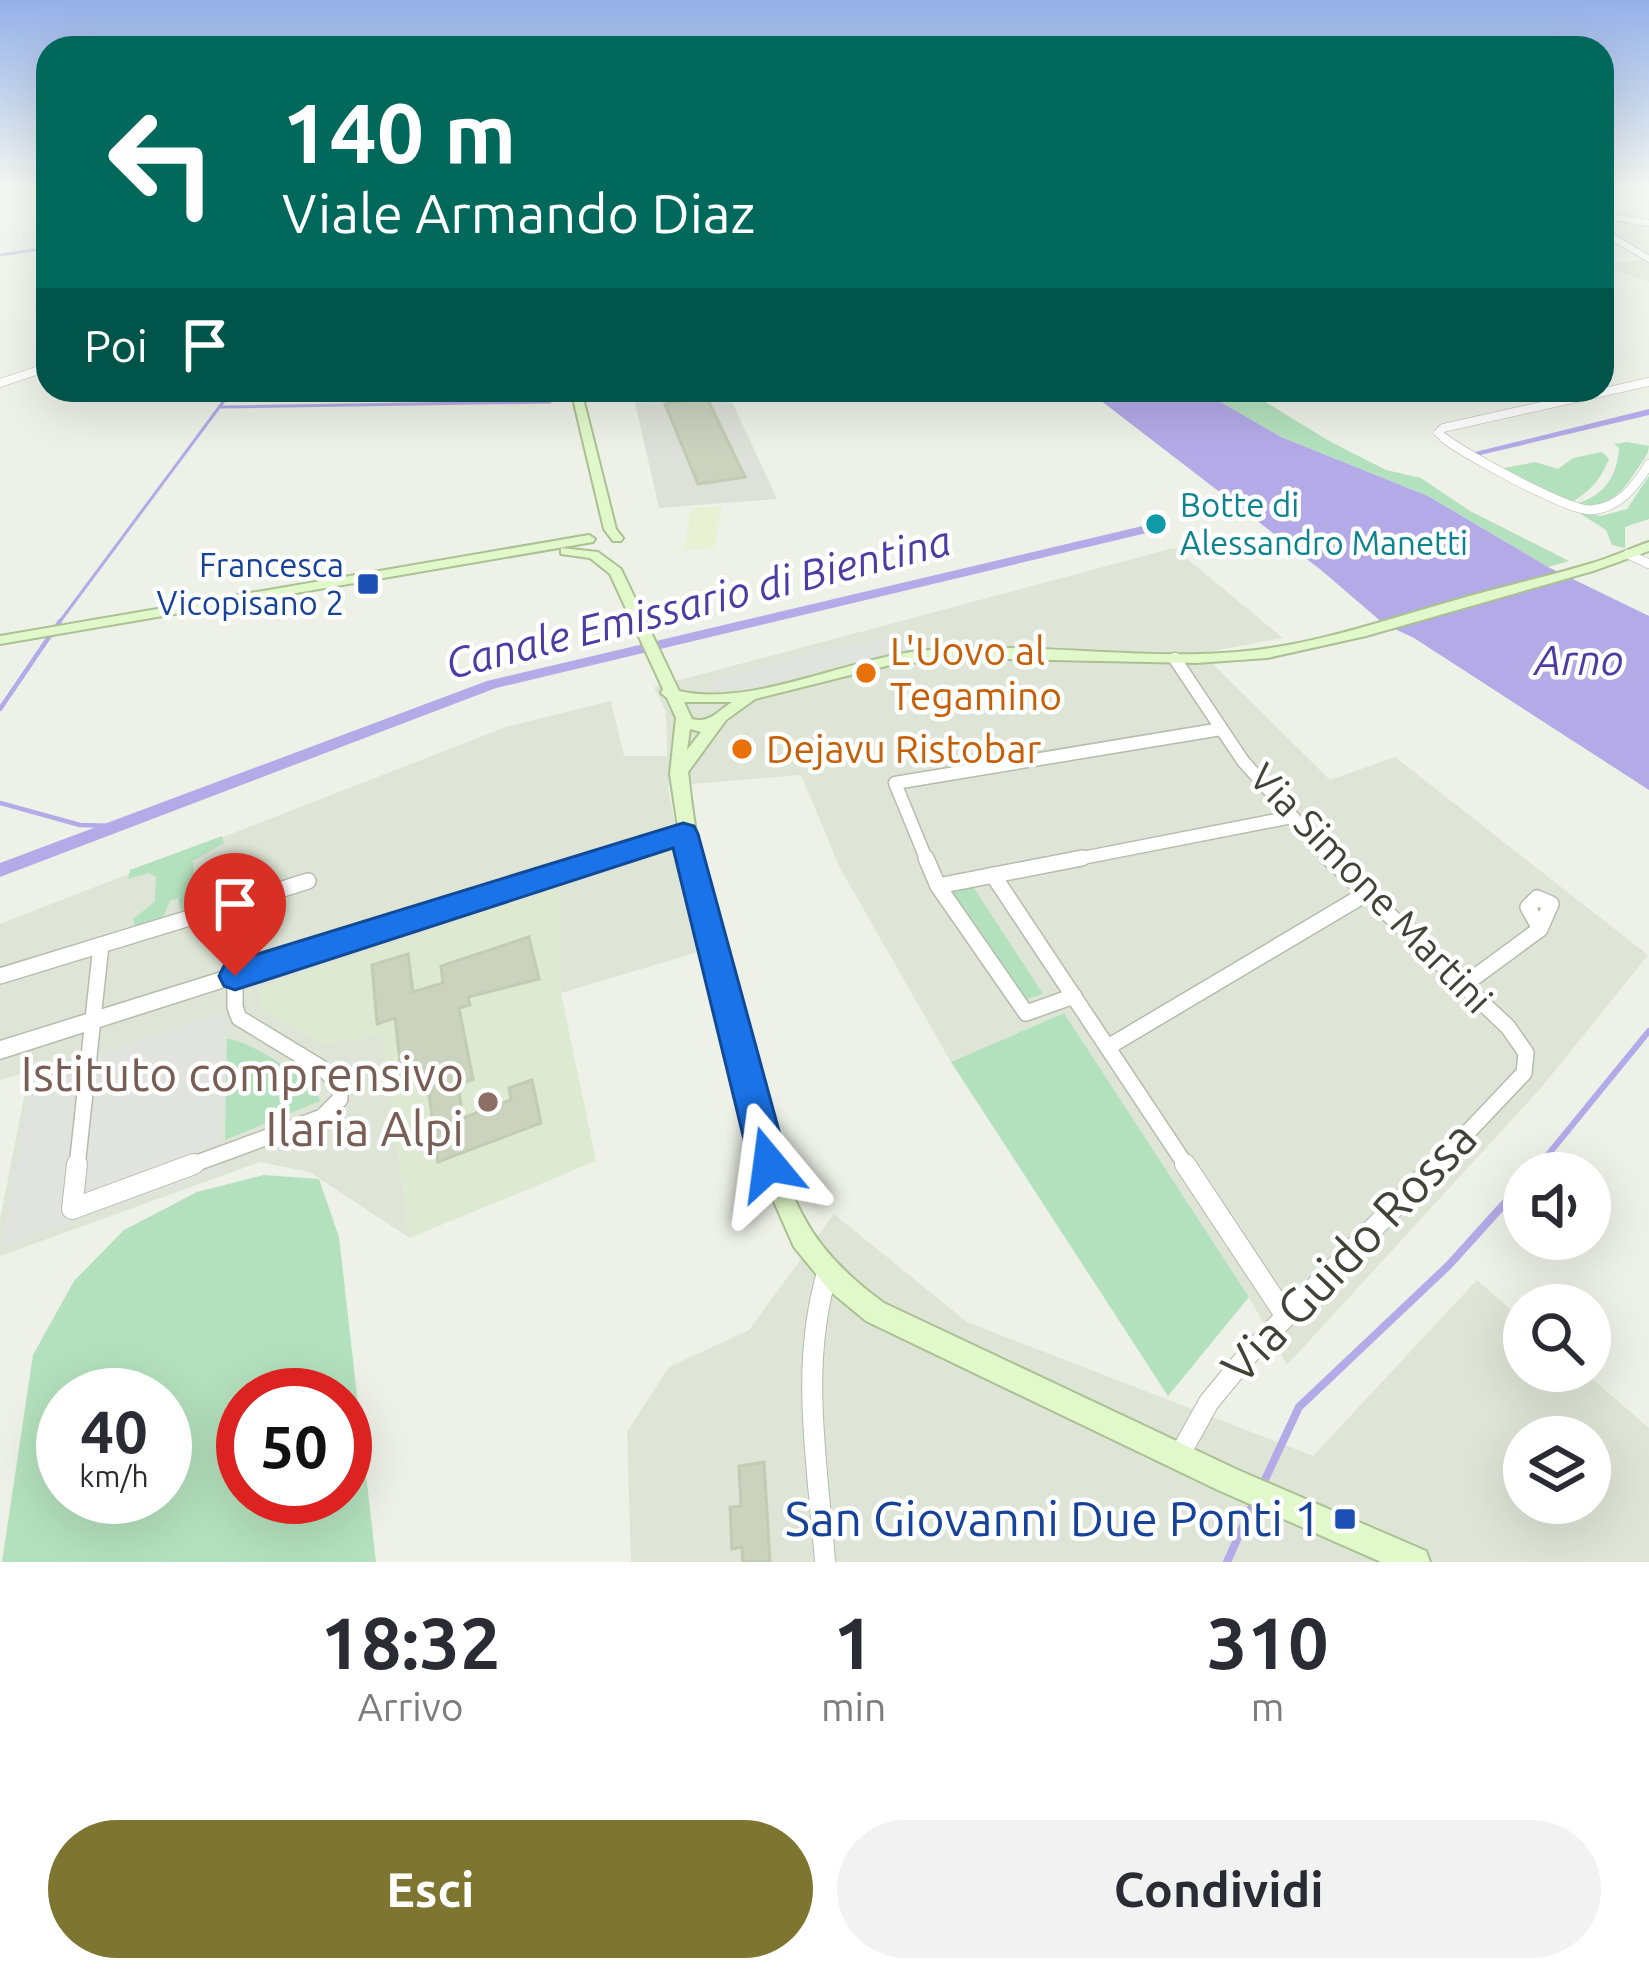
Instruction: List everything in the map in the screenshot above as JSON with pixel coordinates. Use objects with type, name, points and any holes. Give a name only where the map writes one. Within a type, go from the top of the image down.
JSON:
[{"type":"main road","points":[[579,402],[617,544],[616,572]]},
{"type":"main road","points":[[591,546],[608,518]]},
{"type":"main road","points":[[0,640],[522,554],[617,544]]},
{"type":"main road","points":[[591,546],[616,572],[683,717],[701,728],[765,691]]},
{"type":"main road","points":[[1415,1562],[1228,1480],[875,1312],[827,1273],[793,1220],[769,1164],[683,834],[676,742],[683,717],[699,702],[765,691],[841,670],[928,655],[1175,659],[1280,651],[1649,546]]},
{"type":"main road","points":[[667,689],[716,704],[719,719],[678,774]]},
{"type":"street","points":[[0,383],[36,371]]},
{"type":"street","points":[[1614,390],[1649,382]]},
{"type":"street","points":[[1559,402],[1443,428],[1438,434],[1462,453],[1582,510],[1602,510],[1622,498],[1649,464]]},
{"type":"street","points":[[1628,554],[1649,564]]},
{"type":"street","name":"Via Simone Martini","points":[[1175,659],[1221,729],[1292,818],[1508,1027],[1528,1056]]},
{"type":"street","points":[[1074,995],[1026,1013],[938,886],[895,783],[1221,729]]},
{"type":"street","points":[[938,886],[1292,818]]},
{"type":"street","points":[[0,1050],[683,834]]},
{"type":"street","points":[[993,875],[1285,1315]]},
{"type":"street","points":[[0,976],[308,881]]},
{"type":"street","points":[[1108,1047],[1369,892]]},
{"type":"street","points":[[101,945],[73,1209],[322,1118],[336,1106],[341,1093],[335,1078],[239,1018],[235,904]]},
{"type":"street","points":[[1464,985],[1540,930]]},
{"type":"street","name":"Via Guido Rossa","points":[[1179,1456],[1206,1402],[1238,1360],[1328,1277],[1524,1073],[1528,1056]]},
{"type":"street","points":[[825,1562],[812,1365],[814,1324],[827,1273]]},
{"type":"shaded area","points":[[1649,262],[1649,282],[1614,269],[1614,263]]},
{"type":"shaded area","points":[[732,402],[777,499],[659,508],[635,403]]},
{"type":"shaded area","points":[[1221,402],[1266,402],[1329,441],[1386,470],[1421,478],[1470,511],[1569,561],[1548,567],[1428,496],[1281,437]]},
{"type":"shaded area","points":[[1614,444],[1649,446],[1623,489],[1601,503],[1571,505],[1606,486],[1618,459],[1619,448]]},
{"type":"shaded area","points":[[1602,452],[1609,459],[1602,474],[1570,504],[1499,469],[1535,462],[1558,469],[1573,458]]},
{"type":"shaded area","points":[[1649,476],[1649,519],[1625,527],[1625,548],[1612,545],[1606,530],[1576,511],[1601,516],[1627,509]]},
{"type":"shaded area","points":[[722,506],[715,549],[684,550],[691,508]]},
{"type":"shaded area","points":[[1174,548],[1283,638],[1202,653],[1330,780],[1395,757],[1648,955],[1541,1088],[1287,1365],[1249,1297],[1064,1013],[951,1062],[840,868],[801,775],[668,786],[698,952],[561,993],[561,889],[383,1035],[410,1238],[309,1172],[260,1162],[0,1256],[0,1220],[29,1072],[0,1080],[0,924],[506,727],[611,701],[624,756],[667,756],[666,712],[654,687]]},
{"type":"shaded area","points":[[915,635],[928,644],[928,651],[837,666],[739,692],[735,687],[714,691],[708,680],[829,649]]},
{"type":"shaded area","points":[[222,836],[224,843],[193,861],[195,891],[213,893],[213,902],[182,912],[178,898],[170,901],[163,917],[134,926],[134,918],[155,902],[156,877],[149,873],[128,879],[130,870]]},
{"type":"shaded area","points":[[972,885],[1043,994],[1027,999],[950,892]]},
{"type":"shaded area","name":"Istituto comprensivo Ilaria Alpi","points":[[561,887],[561,993],[596,1161],[410,1238],[383,1035],[323,1044],[261,1009],[259,988]]},
{"type":"shaded area","points":[[226,1012],[221,1170],[2,1246],[32,1077]]},
{"type":"shaded area","points":[[1064,1013],[1249,1297],[1168,1396],[951,1062]]},
{"type":"shaded area","points":[[227,1039],[280,1063],[307,1083],[320,1101],[225,1140]]},
{"type":"shaded area","points":[[264,1175],[319,1179],[339,1237],[354,1368],[216,1368],[216,1524],[372,1524],[376,1562],[2,1562],[33,1355],[74,1281],[124,1230],[197,1192]]},
{"type":"shaded area","points":[[834,1214],[967,1322],[1313,1456],[1477,1280],[1503,1303],[1503,1392],[1607,1392],[1649,1428],[1649,1562],[631,1562],[627,1432],[669,1367],[749,1330]]},
{"type":"water","name":"Arno","points":[[1103,402],[1221,402],[1281,437],[1428,496],[1548,567],[1649,616],[1649,790],[1414,638],[1384,624]]},
{"type":"building","points":[[709,402],[745,477],[698,484],[665,404]]},
{"type":"building","name":"Istituto comprensivo Ilaria Alpi","points":[[529,937],[539,979],[468,997],[470,1005],[459,1008],[473,1079],[458,1085],[463,1118],[511,1100],[509,1088],[532,1080],[541,1123],[438,1162],[426,1072],[402,1080],[395,1018],[377,1024],[372,965],[408,954],[413,992],[443,983],[441,966]]},
{"type":"building","points":[[764,1462],[770,1562],[743,1562],[742,1547],[732,1549],[730,1507],[741,1506],[739,1466]]},
{"type":"waterway","points":[[58,624],[223,402]]},
{"type":"waterway","points":[[221,407],[550,402]]},
{"type":"waterway","name":"Canale Emissario di Bientina","points":[[1476,453],[1649,412]]},
{"type":"waterway","name":"Canale Emissario di Bientina","points":[[0,870],[492,684],[1151,528]]},
{"type":"waterway","points":[[0,709],[60,621]]},
{"type":"waterway","points":[[0,803],[80,825],[115,826]]},
{"type":"waterway","points":[[1550,1152],[1649,1031]]},
{"type":"waterway","points":[[1262,1486],[1299,1407],[1449,1265],[1503,1205]]},
{"type":"waterway","points":[[1227,1562],[1254,1502]]},
{"type":"place","name":"Botte di Alessandro Manetti","points":[[1156,524]]},
{"type":"place","name":"Francesca Vicopisano 2","points":[[368,584]]},
{"type":"place","name":"L'Uovo al Tegamino","points":[[866,673]]},
{"type":"place","name":"Dejavu Ristobar","points":[[742,749]]},
{"type":"place","name":"Istituto comprensivo Ilaria Alpi","points":[[488,1102]]},
{"type":"place","name":"San Giovanni Due Ponti 1","points":[[1345,1519]]},
{"type":"route","points":[[235,976],[683,834],[769,1164]]}]
